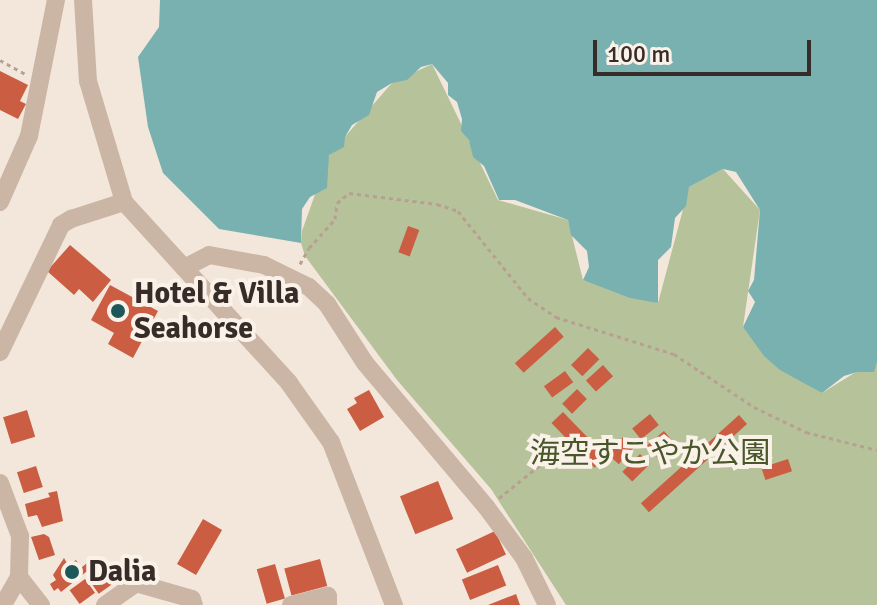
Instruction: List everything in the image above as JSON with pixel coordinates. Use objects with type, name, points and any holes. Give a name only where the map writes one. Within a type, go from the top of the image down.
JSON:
[{"type":"street","points":[[0,202],[29,136],[56,0]]},
{"type":"street","points":[[83,0],[88,81],[124,202],[289,383],[331,442],[394,605]]},
{"type":"street","points":[[0,352],[61,225],[124,202]]},
{"type":"street","points":[[184,268],[209,255],[264,265],[293,277],[327,304],[365,363],[487,508],[524,558],[547,605]]},
{"type":"street","points":[[0,483],[20,536],[19,577],[3,605]]},
{"type":"street","points":[[19,577],[41,605]]},
{"type":"street","points":[[105,605],[136,583],[192,599],[194,605]]},
{"type":"street","points":[[291,605],[328,596],[328,605]]},
{"type":"path","points":[[0,60],[39,82]]},
{"type":"path","points":[[293,277],[309,248],[335,219],[337,203],[349,193],[437,204],[458,211],[528,298],[556,317],[674,354],[754,407],[806,432],[877,450]]},
{"type":"path","points":[[487,508],[565,445]]},
{"type":"green space","name":"海空すこやか公園","points":[[432,64],[498,200],[568,220],[583,280],[658,303],[689,187],[723,169],[760,210],[743,327],[822,393],[877,359],[877,605],[566,605],[491,489],[397,380],[305,256],[301,243],[302,231],[329,155],[392,83]]},
{"type":"water","points":[[160,0],[877,0],[877,362],[874,372],[844,376],[822,393],[780,370],[764,356],[743,327],[755,302],[748,291],[754,280],[760,210],[736,172],[723,169],[689,187],[686,206],[675,218],[671,247],[658,260],[658,303],[630,298],[583,280],[589,267],[587,251],[571,235],[568,220],[515,200],[499,200],[484,166],[473,157],[469,140],[461,131],[462,119],[457,102],[448,95],[448,83],[432,64],[421,67],[407,80],[392,83],[377,92],[369,115],[352,125],[345,137],[344,147],[329,155],[327,188],[310,197],[302,209],[301,243],[219,229],[163,173],[148,127],[138,57],[159,27]]},
{"type":"building","points":[[0,71],[28,85],[20,101],[26,104],[18,119],[0,110]]},
{"type":"building","points":[[408,226],[419,230],[410,256],[398,252]]},
{"type":"building","points":[[70,245],[111,280],[93,302],[79,289],[74,295],[47,271]]},
{"type":"building","points":[[110,285],[158,311],[133,358],[108,344],[114,333],[91,320]]},
{"type":"building","points":[[555,327],[564,337],[524,373],[515,363]]},
{"type":"building","points":[[588,348],[599,359],[582,376],[571,365]]},
{"type":"building","points":[[603,365],[613,376],[596,392],[586,380]]},
{"type":"building","points":[[565,371],[573,382],[552,398],[544,386]]},
{"type":"building","points":[[577,389],[587,399],[572,414],[562,404]]},
{"type":"building","points":[[369,390],[384,417],[360,431],[347,409],[357,403],[354,398]]},
{"type":"building","points":[[27,410],[35,437],[11,444],[3,417]]},
{"type":"building","points":[[563,412],[606,457],[595,468],[551,423]]},
{"type":"building","points":[[650,414],[659,425],[641,439],[632,428]]},
{"type":"building","points":[[739,415],[747,424],[649,512],[641,503]]},
{"type":"building","points":[[664,431],[675,444],[658,458],[647,445]]},
{"type":"building","points":[[623,437],[634,447],[619,464],[608,454]]},
{"type":"building","points":[[640,454],[650,464],[632,482],[622,472]]},
{"type":"building","points":[[788,459],[792,471],[765,480],[761,468]]},
{"type":"building","points":[[36,466],[43,487],[24,493],[17,472]]},
{"type":"building","points":[[438,481],[453,519],[415,534],[400,496]]},
{"type":"building","points":[[57,491],[63,521],[42,527],[37,515],[28,517],[25,504],[50,497],[48,493]]},
{"type":"building","points":[[203,519],[222,530],[196,575],[177,564]]},
{"type":"building","points":[[495,531],[506,555],[467,573],[456,549]]},
{"type":"building","points":[[44,534],[49,537],[55,555],[39,560],[31,537]]},
{"type":"building","name":"Dalia","points":[[64,558],[68,565],[76,560],[81,568],[87,563],[91,568],[61,592],[58,588],[54,591],[50,584],[56,580],[53,575]]},
{"type":"building","points":[[320,559],[327,586],[292,596],[284,569]]},
{"type":"building","points":[[275,564],[285,599],[267,604],[257,569]]},
{"type":"building","points":[[103,565],[115,582],[99,594],[87,576]]},
{"type":"building","points":[[498,565],[506,585],[470,600],[462,580]]},
{"type":"building","points":[[85,579],[95,593],[80,604],[70,590]]},
{"type":"building","points":[[516,594],[520,605],[488,605]]},
{"type":"place","name":"Hotel & Villa Seahorse","points":[[118,311]]},
{"type":"place","name":"Dalia","points":[[72,572]]}]
